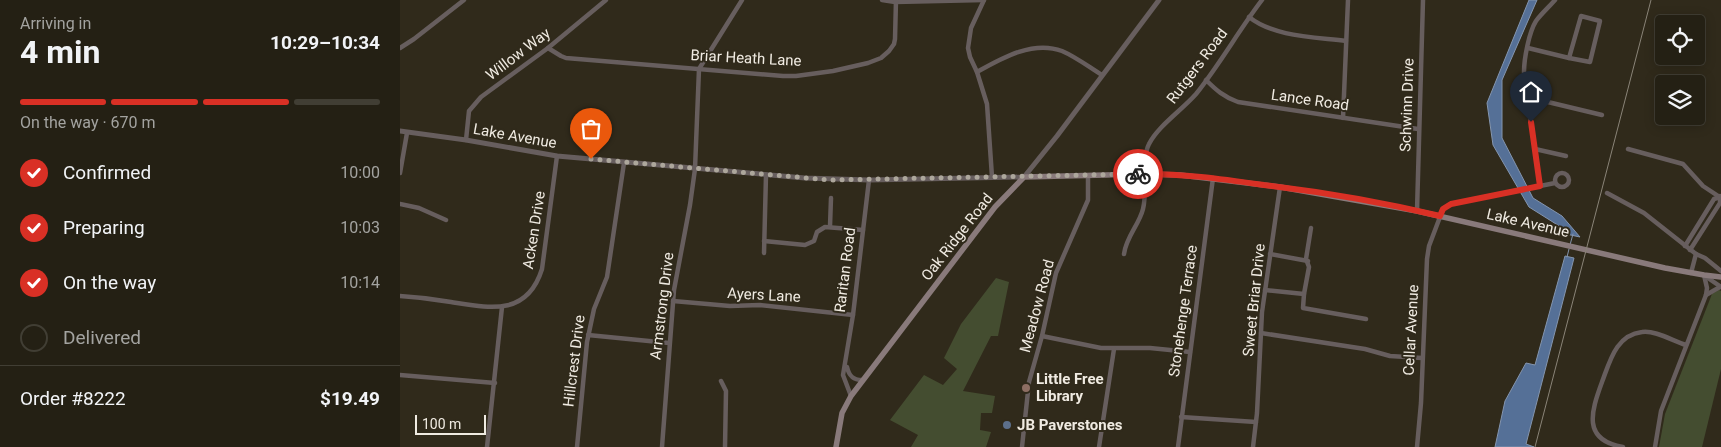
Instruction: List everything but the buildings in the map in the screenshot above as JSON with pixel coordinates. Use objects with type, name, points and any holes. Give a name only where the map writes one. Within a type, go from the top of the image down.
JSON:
[{"type":"main road","name":"Lake Avenue","points":[[1024,176],[1146,174],[1213,178],[1280,187],[1417,211],[1704,275]]},
{"type":"main road","name":"Oak Ridge Road","points":[[851,396],[995,207],[1024,176]]},
{"type":"main road","points":[[1704,275],[1721,277]]},
{"type":"main road","points":[[836,447],[842,413],[851,396]]},
{"type":"street","points":[[400,48],[464,0]]},
{"type":"street","name":"Willow Way","points":[[466,140],[469,111],[473,105],[548,48],[606,0]]},
{"type":"street","points":[[699,69],[742,0]]},
{"type":"street","points":[[882,0],[984,0],[968,38],[970,57],[977,72],[988,111],[992,177]]},
{"type":"street","points":[[1150,0],[1158,2]]},
{"type":"street","name":"Rutgers Road","points":[[1124,254],[1125,247],[1143,207],[1146,154],[1149,144],[1206,80],[1262,0]]},
{"type":"street","points":[[1343,118],[1348,0]]},
{"type":"street","name":"Schwinn Drive","points":[[1417,211],[1423,0]]},
{"type":"street","points":[[1540,186],[1524,72],[1528,48],[1536,22],[1555,0]]},
{"type":"street","name":"Briar Heath Lane","points":[[548,48],[566,58],[796,76],[868,63],[881,58],[894,44],[896,1]]},
{"type":"street","name":"Oak Ridge Road","points":[[1024,176],[1057,136],[1158,2]]},
{"type":"street","points":[[1528,48],[1569,58],[1590,62],[1600,21],[1581,16],[1569,58]]},
{"type":"street","points":[[1249,17],[1258,25],[1278,31],[1346,41]]},
{"type":"street","points":[[977,72],[1017,52],[1042,47],[1062,51],[1102,75]]},
{"type":"street","name":"Armstrong Drive","points":[[662,447],[673,301],[690,205],[694,168],[699,69]]},
{"type":"street","name":"Lance Road","points":[[1206,80],[1227,98],[1238,102],[1418,129]]},
{"type":"street","points":[[1527,97],[1602,115]]},
{"type":"street","name":"Lake Avenue","points":[[400,131],[557,156],[830,180],[1024,176]]},
{"type":"street","points":[[400,173],[407,133]]},
{"type":"street","points":[[1536,149],[1566,156]]},
{"type":"street","points":[[1628,149],[1683,164],[1703,186],[1721,197]]},
{"type":"street","name":"Acken Drive","points":[[400,296],[484,307],[502,307],[516,302],[525,296],[536,284],[540,274],[557,156]]},
{"type":"street","name":"Hillcrest Drive","points":[[577,447],[588,335],[594,310],[607,277],[624,163]]},
{"type":"street","points":[[764,253],[766,175]]},
{"type":"street","name":"Meadow Road","points":[[1022,447],[1027,394],[1056,273],[1088,200],[1088,176]]},
{"type":"street","name":"Stonehenge Terrace","points":[[1178,447],[1213,178]]},
{"type":"street","name":"Raritan Road","points":[[851,396],[843,375],[853,315],[869,180]]},
{"type":"street","points":[[1440,216],[1443,209],[1451,204],[1555,183]]},
{"type":"street","name":"Sweet Briar Drive","points":[[1253,447],[1265,290],[1280,187]]},
{"type":"street","points":[[1607,192],[1644,213],[1721,272]]},
{"type":"street","points":[[1685,246],[1714,199],[1721,197]]},
{"type":"street","points":[[1690,250],[1720,203],[1721,197]]},
{"type":"street","points":[[830,226],[831,198]]},
{"type":"street","points":[[400,204],[419,208],[446,220]]},
{"type":"street","name":"Cellar Avenue","points":[[1416,447],[1421,403],[1427,259],[1429,246],[1440,216]]},
{"type":"street","points":[[764,241],[810,244],[814,242],[819,229],[825,227],[863,230]]},
{"type":"street","points":[[1311,228],[1306,259],[1309,268],[1303,308],[1366,319]]},
{"type":"street","points":[[1270,254],[1308,261]]},
{"type":"street","points":[[1691,273],[1696,254]]},
{"type":"street","points":[[1655,447],[1661,412],[1706,295],[1707,288],[1704,275]]},
{"type":"street","name":"Lake Avenue","points":[[1704,275],[1721,287]]},
{"type":"street","points":[[1706,295],[1721,287]]},
{"type":"street","points":[[1265,290],[1304,294]]},
{"type":"street","name":"Ayers Lane","points":[[673,301],[730,306],[760,305],[853,315]]},
{"type":"street","points":[[487,447],[502,307]]},
{"type":"street","points":[[1623,447],[1604,441],[1596,432],[1592,422],[1594,403],[1616,347],[1629,336],[1645,331],[1686,346]]},
{"type":"street","points":[[1261,333],[1358,348],[1390,356],[1422,358]]},
{"type":"street","points":[[588,335],[669,343]]},
{"type":"street","points":[[1042,336],[1101,348],[1150,348],[1190,352]]},
{"type":"street","points":[[1099,447],[1114,349]]},
{"type":"street","points":[[846,363],[851,377],[856,380],[862,380]]},
{"type":"street","points":[[400,375],[495,383]]},
{"type":"street","points":[[721,380],[726,391],[725,447]]},
{"type":"street","points":[[1181,417],[1256,422]]},
{"type":"green space","points":[[996,278],[1009,282],[998,336],[991,336],[963,391],[995,396],[992,413],[981,413],[980,430],[991,432],[986,447],[911,447],[918,435],[890,420],[924,375],[943,385],[957,369],[944,358],[961,324]]},
{"type":"green space","points":[[1719,290],[1721,291],[1721,369],[1702,447],[1659,447],[1665,414],[1712,294]]},
{"type":"water","points":[[1529,0],[1537,0],[1502,80],[1502,138],[1533,198],[1562,216],[1580,237],[1566,234],[1564,229],[1529,207],[1493,145],[1487,103]]},
{"type":"water","points":[[1565,256],[1574,258],[1526,444],[1534,447],[1495,447],[1505,401],[1526,363],[1535,365]]},
{"type":"waterway","points":[[1570,245],[1573,234]]},
{"type":"waterway","points":[[1567,257],[1569,249]]},
{"type":"railway","points":[[1535,447],[1651,0]]},
{"type":"way so far","points":[[591,159],[830,180],[1138,174]]},
{"type":"place","name":"Little Free Library","points":[[1026,388]]},
{"type":"place","name":"JB Paverstones","points":[[1007,425]]},
{"type":"route","points":[[1138,174],[1213,178],[1280,187],[1377,203],[1440,216],[1443,209],[1451,204],[1540,186],[1531,122]]}]
